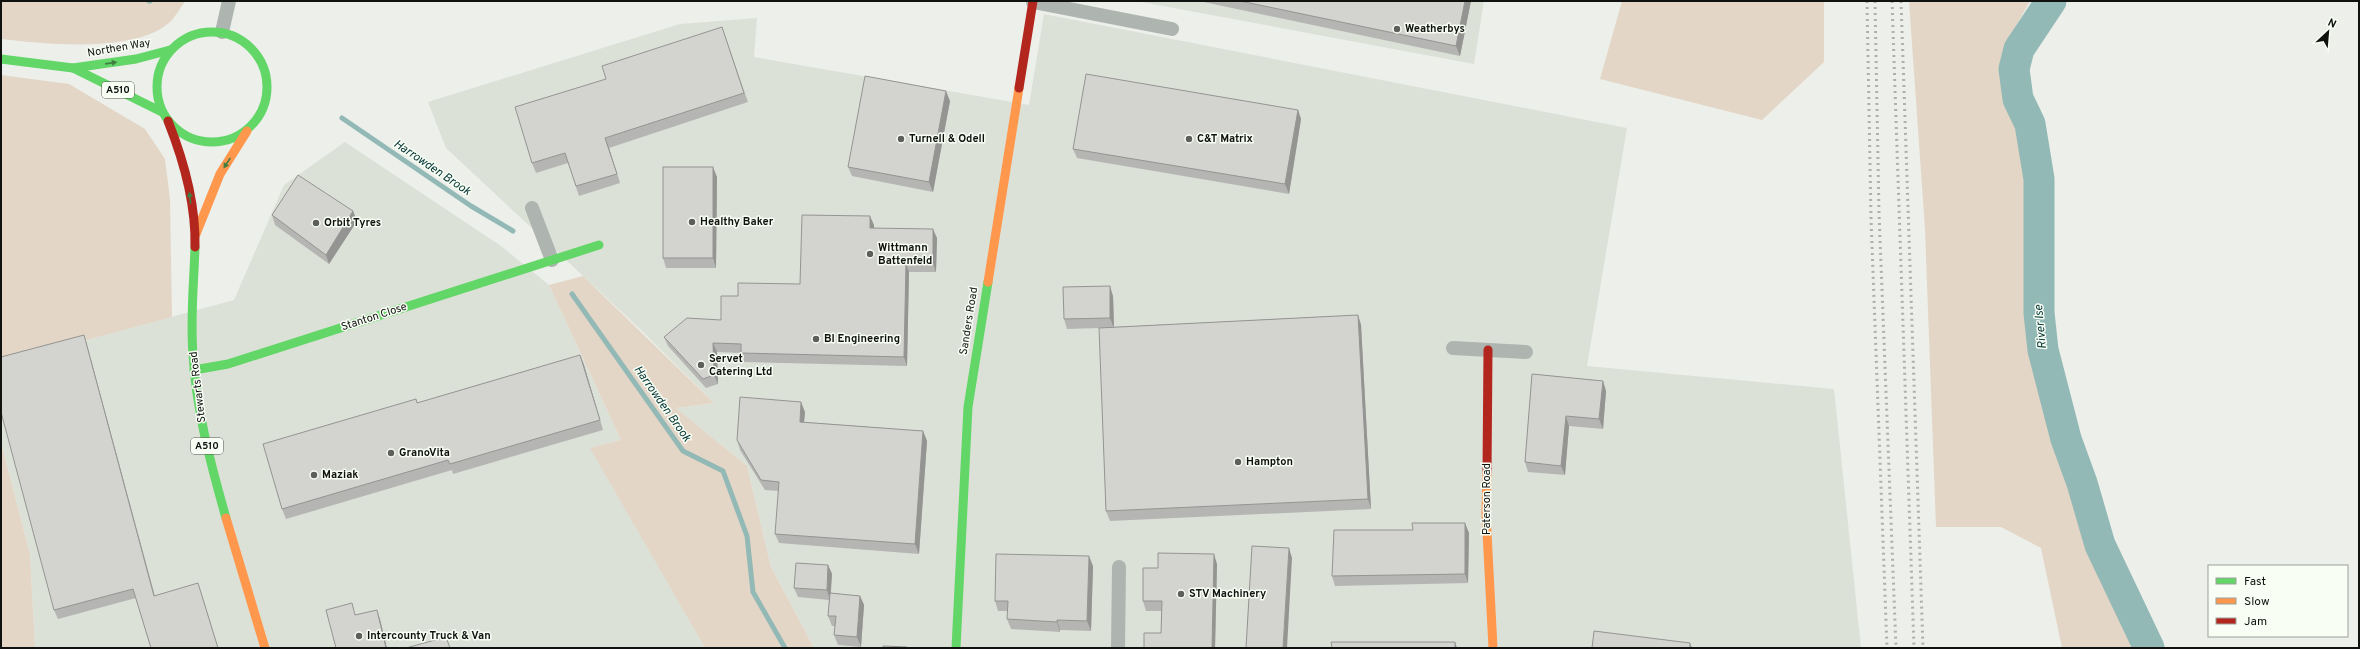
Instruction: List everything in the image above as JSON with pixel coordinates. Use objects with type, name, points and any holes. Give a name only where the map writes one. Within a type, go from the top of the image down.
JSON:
[{"type":"street","points":[[222,32],[229,1]]},
{"type":"street","points":[[1033,1],[1172,29]]},
{"type":"street","name":"Sanders Road","points":[[956,648],[968,407],[1033,1]]},
{"type":"street","points":[[208,31],[222,32],[242,39],[257,54],[266,73],[268,94],[261,114],[248,130],[228,141],[206,142],[184,136],[168,121],[162,112],[157,96],[157,80],[161,64],[170,50],[181,40],[194,34],[208,31]]},
{"type":"street","name":"Northen Way","points":[[1,59],[73,68],[136,59],[170,50]]},
{"type":"street","name":"Northen Way","points":[[73,68],[162,112]]},
{"type":"street","name":"Stewarts Road","points":[[168,121],[180,151],[189,185],[195,237],[191,307],[194,370],[203,430],[229,529],[265,648]]},
{"type":"street","name":"Stewarts Road","points":[[195,237],[220,174],[248,130]]},
{"type":"street","points":[[532,208],[552,260]]},
{"type":"street","name":"Stanton Close","points":[[194,370],[228,364],[599,246]]},
{"type":"street","points":[[1453,348],[1526,352]]},
{"type":"street","name":"Paterson Road","points":[[1488,350],[1486,513],[1493,648]]},
{"type":"street","points":[[1118,648],[1119,567]]},
{"type":"shaded area","points":[[1,1],[185,1],[171,21],[156,31],[136,38],[114,43],[65,44],[1,39]]},
{"type":"shaded area","name":"Weatherbys","points":[[1136,1],[1484,1],[1474,64]]},
{"type":"shaded area","points":[[1622,1],[1824,1],[1824,62],[1762,120],[1600,79]]},
{"type":"shaded area","points":[[1909,1],[2030,1],[2008,40],[2029,48],[2014,69],[2018,99],[2030,124],[2039,179],[2039,313],[2043,350],[2066,439],[2082,483],[2100,545],[2149,648],[2062,648],[2041,548],[2001,527],[1936,527],[1925,229]]},
{"type":"shaded area","points":[[1044,14],[1627,128],[1587,366],[1834,389],[1861,648],[814,648],[771,567],[747,466],[676,408],[714,403],[642,331],[446,148],[428,102],[680,24],[757,18],[754,57],[1029,105]]},
{"type":"shaded area","points":[[1,75],[69,84],[145,129],[165,159],[170,199],[172,317],[1,363]]},
{"type":"shaded area","points":[[345,142],[501,246],[549,285],[621,440],[591,448],[705,648],[35,648],[30,554],[1,443],[1,363],[234,300],[284,185]]},
{"type":"shaded area","points":[[583,276],[714,403],[676,408],[747,466],[771,567],[814,648],[705,648],[590,448],[621,440],[549,285]]},
{"type":"shaded area","points":[[1,443],[30,554],[35,648],[1,648]]},
{"type":"building","name":"Weatherbys","points":[[1240,1],[1465,1],[1456,46]]},
{"type":"building","points":[[722,27],[744,93],[605,138],[617,174],[576,186],[565,153],[532,163],[515,107],[606,79],[602,66]]},
{"type":"building","name":"C&T Matrix","points":[[1086,74],[1298,110],[1285,184],[1073,149]]},
{"type":"building","name":"Turnell & Odell","points":[[865,76],[946,91],[929,182],[848,167]]},
{"type":"building","name":"Healthy Baker","points":[[663,167],[713,167],[713,258],[663,258]]},
{"type":"building","name":"Orbit Tyres","points":[[298,175],[353,211],[326,255],[272,215]]},
{"type":"building","points":[[802,215],[870,216],[870,228],[933,229],[933,263],[906,263],[904,357],[741,353],[741,344],[713,343],[714,375],[703,379],[664,337],[687,318],[721,320],[721,296],[738,296],[738,283],[800,284]]},
{"type":"building","points":[[1110,286],[1110,318],[1064,319],[1063,287]]},
{"type":"building","name":"Hampton","points":[[1358,315],[1368,499],[1106,511],[1099,328]]},
{"type":"building","points":[[84,335],[154,596],[198,583],[218,648],[151,648],[133,589],[54,610],[1,412],[1,357]]},
{"type":"building","points":[[580,355],[600,420],[450,464],[448,460],[282,509],[263,444],[416,399],[417,403]]},
{"type":"building","points":[[1532,374],[1603,381],[1599,419],[1566,416],[1561,466],[1525,462]]},
{"type":"building","points":[[740,397],[801,402],[800,422],[923,431],[915,544],[775,534],[779,482],[761,480],[737,440]]},
{"type":"building","points":[[1412,523],[1465,523],[1465,574],[1332,576],[1334,530],[1413,530]]},
{"type":"building","points":[[1252,546],[1289,548],[1283,648],[1246,648]]},
{"type":"building","name":"STV Machinery","points":[[1158,553],[1214,554],[1212,648],[1144,648],[1144,633],[1161,633],[1162,601],[1143,601],[1143,568],[1158,568]]},
{"type":"building","points":[[996,554],[1089,556],[1087,621],[1057,620],[1057,622],[1007,619],[1008,601],[995,601]]},
{"type":"building","points":[[796,563],[828,565],[827,590],[794,588]]},
{"type":"building","points":[[830,593],[860,596],[857,637],[834,635],[836,616],[828,616]]},
{"type":"building","name":"Intercounty Truck & Van","points":[[352,603],[355,615],[377,610],[386,648],[336,648],[326,610]]},
{"type":"building","points":[[1594,631],[1690,643],[1690,648],[1592,648]]},
{"type":"building","points":[[446,637],[450,648],[406,648]]},
{"type":"building","points":[[1331,642],[1455,642],[1455,648],[1332,648]]},
{"type":"building","points":[[883,646],[907,647],[907,648],[883,648]]},
{"type":"waterway","name":"River Ise","points":[[2051,1],[2019,49],[2014,69],[2018,99],[2030,124],[2039,179],[2039,313],[2043,350],[2066,439],[2082,483],[2100,545],[2149,648]]},
{"type":"waterway","name":"Harrowden Brook","points":[[342,118],[471,206],[513,231]]},
{"type":"waterway","name":"Harrowden Brook","points":[[572,294],[683,451],[723,471],[747,536],[753,592],[785,648]]},
{"type":"railway","points":[[1867,1],[1871,218],[1887,648]]},
{"type":"railway","points":[[1875,1],[1879,213],[1896,648]]},
{"type":"railway","points":[[1892,1],[1914,648]]},
{"type":"railway","points":[[1901,1],[1923,648]]},
{"type":"traffic: fast","points":[[212,32],[233,36],[243,41],[251,48],[258,56],[263,66],[267,87],[263,108],[258,118],[251,126],[243,133],[233,138],[212,142],[191,138],[181,133],[173,126],[166,118],[161,108],[157,87],[161,66],[166,56],[173,48],[181,41],[191,36],[212,32]]},
{"type":"traffic: fast","points":[[1,59],[73,68],[136,59],[170,50]]},
{"type":"traffic: fast","points":[[73,68],[162,112]]},
{"type":"traffic: fast","points":[[194,370],[228,364],[599,245]]},
{"type":"traffic: fast","points":[[195,247],[192,300],[192,341],[197,396],[205,437],[226,518]]},
{"type":"traffic: fast","points":[[956,648],[968,407],[988,282]]},
{"type":"traffic: slow","points":[[988,282],[1019,88]]},
{"type":"traffic: slow","points":[[196,234],[220,174],[247,131]]},
{"type":"traffic: slow","points":[[1487,472],[1486,513],[1493,648]]},
{"type":"traffic: slow","points":[[226,518],[265,648]]},
{"type":"traffic: jam","points":[[1019,88],[1033,1]]},
{"type":"traffic: jam","points":[[168,121],[188,182],[195,231],[195,247]]},
{"type":"traffic: jam","points":[[1487,472],[1488,350]]},
{"type":"place","name":"Weatherbys","points":[[1397,29]]},
{"type":"place","name":"Turnell & Odell","points":[[901,139]]},
{"type":"place","name":"C&T Matrix","points":[[1189,139]]},
{"type":"place","name":"Healthy Baker","points":[[692,222]]},
{"type":"place","name":"Orbit Tyres","points":[[316,223]]},
{"type":"place","name":"Wittmann Battenfeld","points":[[870,254]]},
{"type":"place","name":"BI Engineering","points":[[816,339]]},
{"type":"place","name":"Servet Catering Ltd","points":[[701,365]]},
{"type":"place","name":"GranoVita","points":[[391,453]]},
{"type":"place","name":"Hampton","points":[[1238,462]]},
{"type":"place","name":"Maziak","points":[[314,475]]},
{"type":"place","name":"STV Machinery","points":[[1181,594]]},
{"type":"place","name":"Intercounty Truck & Van","points":[[359,636]]}]
